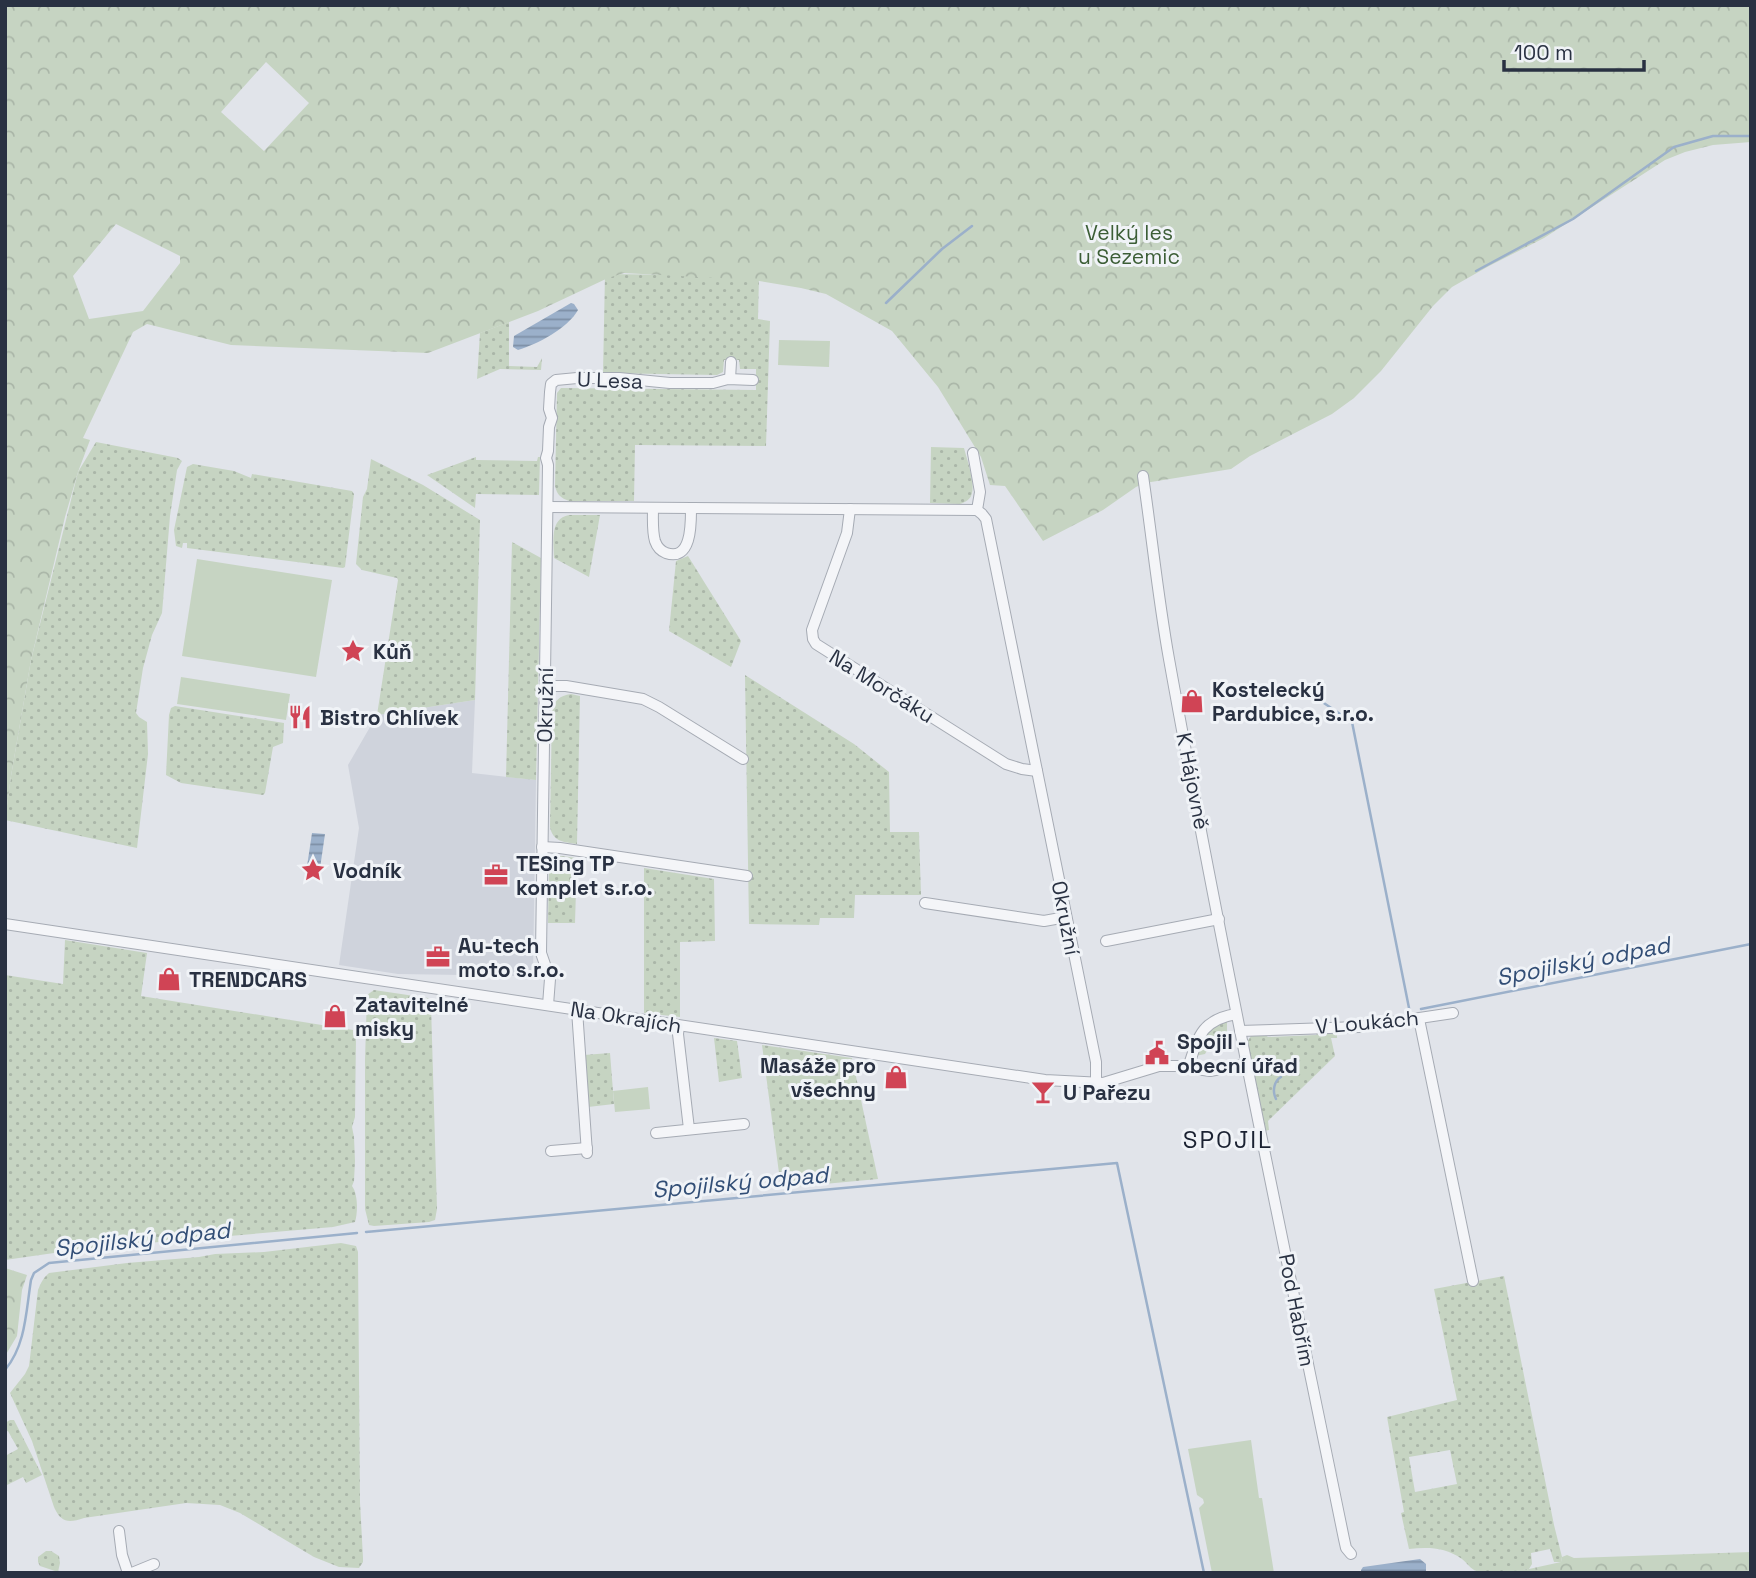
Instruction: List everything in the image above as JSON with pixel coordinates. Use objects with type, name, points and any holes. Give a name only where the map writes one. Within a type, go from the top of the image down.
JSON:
[{"type":"street","points":[[730,379],[732,362]]},
{"type":"street","name":"U Lesa","points":[[548,507],[546,457],[552,418],[549,410],[550,392],[554,381],[577,378],[619,378],[670,383],[753,380]]},
{"type":"street","name":"Okružní","points":[[973,453],[981,497],[977,510],[986,519],[1096,1062],[1096,1083]]},
{"type":"street","name":"K Hájovně","points":[[1143,476],[1169,657],[1246,1064]]},
{"type":"street","points":[[548,507],[977,510]]},
{"type":"street","name":"Okružní","points":[[548,507],[541,953],[550,979],[548,1005]]},
{"type":"street","points":[[653,508],[655,542],[662,551],[671,554],[679,553],[687,545],[691,508]]},
{"type":"street","name":"Na Morčáku","points":[[849,509],[847,533],[812,630],[816,644],[1006,764],[1037,771]]},
{"type":"street","points":[[545,685],[643,699],[743,759]]},
{"type":"street","points":[[542,847],[747,876]]},
{"type":"street","points":[[925,903],[1044,921],[1066,917]]},
{"type":"street","points":[[1106,942],[1219,919]]},
{"type":"street","name":"Na Okrajích","points":[[5,924],[1045,1080],[1096,1083],[1113,1081],[1167,1065],[1210,1071],[1246,1064]]},
{"type":"street","points":[[551,1151],[587,1151],[577,1010]]},
{"type":"street","name":"V Loukách","points":[[1240,1031],[1359,1027],[1453,1013]]},
{"type":"street","points":[[1188,1068],[1197,1043],[1209,1024],[1219,1017],[1236,1014]]},
{"type":"street","points":[[1419,1018],[1473,1282]]},
{"type":"street","points":[[680,1026],[678,1034],[689,1129]]},
{"type":"street","name":"Pod Habřím","points":[[1246,1064],[1343,1539],[1351,1555]]},
{"type":"street","points":[[656,1133],[744,1124]]},
{"type":"street","points":[[119,1531],[122,1555],[130,1573],[154,1564]]},
{"type":"shaded area","points":[[475,700],[472,773],[536,780],[533,976],[398,974],[339,965],[359,828],[348,765],[377,715]]},
{"type":"green space","name":"Velký les u Sezemic","points":[[5,5],[1751,5],[1751,142],[1713,145],[1665,160],[1544,238],[1452,287],[1433,306],[1381,371],[1354,398],[1332,414],[1250,456],[1231,469],[1145,483],[1103,510],[1043,541],[1005,486],[990,485],[981,457],[938,387],[892,331],[826,294],[753,280],[624,273],[538,311],[428,353],[231,345],[147,324],[133,332],[83,438],[90,440],[65,517],[31,660],[5,821]],"holes":[[[266,62],[309,103],[264,151],[221,112]],[[116,224],[180,256],[180,263],[143,311],[89,319],[73,276]]]},
{"type":"green space","points":[[605,274],[759,276],[758,319],[770,321],[766,446],[635,445],[634,501],[569,501],[560,496],[555,486],[557,393],[561,388],[756,390],[756,369],[740,369],[739,360],[724,360],[723,372],[717,375],[603,373]]},
{"type":"green space","points":[[509,322],[509,366],[537,367],[542,358],[541,370],[500,369],[477,379],[480,333]]},
{"type":"green space","points":[[779,340],[830,341],[829,367],[778,365]]},
{"type":"green space","points":[[96,442],[182,461],[177,470],[170,516],[162,613],[152,635],[143,668],[136,713],[147,722],[148,754],[137,848],[5,820],[31,660],[78,472]]},
{"type":"green space","points":[[931,447],[964,448],[973,489],[969,499],[960,504],[930,503]]},
{"type":"green space","points":[[476,457],[476,460],[537,461],[540,457],[539,495],[476,494],[475,508],[427,475]]},
{"type":"green space","points":[[371,459],[423,485],[480,520],[475,700],[377,715],[398,580],[362,570],[356,564],[363,497],[367,489]]},
{"type":"green space","points":[[193,464],[234,471],[251,478],[252,474],[352,491],[354,494],[345,567],[187,548],[187,543],[183,543],[182,548],[176,546],[174,530],[187,467]]},
{"type":"green space","points":[[600,515],[589,577],[554,558],[555,526],[563,517]]},
{"type":"green space","points":[[512,542],[541,558],[536,780],[506,777]]},
{"type":"green space","points":[[688,556],[741,641],[731,667],[669,631],[676,561]]},
{"type":"green space","points":[[197,559],[332,580],[316,677],[182,656]]},
{"type":"green space","points":[[745,675],[854,744],[889,772],[890,832],[919,832],[921,895],[855,895],[854,918],[820,918],[819,925],[749,924]]},
{"type":"green space","points":[[181,677],[290,694],[286,720],[177,704]]},
{"type":"green space","points":[[571,694],[580,696],[577,844],[556,838],[550,827],[552,711],[558,699]]},
{"type":"green space","points":[[175,706],[284,723],[283,743],[273,747],[265,793],[263,795],[181,783],[166,775],[169,715],[171,708]]},
{"type":"green space","points":[[561,856],[577,858],[575,923],[548,923],[549,869],[553,861]]},
{"type":"green space","points":[[644,868],[714,879],[715,941],[680,942],[680,1017],[644,1013]]},
{"type":"green space","points":[[65,940],[147,953],[141,996],[353,1030],[356,1037],[355,1117],[352,1127],[355,1161],[352,1186],[357,1203],[355,1222],[333,1227],[89,1248],[5,1260],[5,975],[63,984]]},
{"type":"green space","points":[[374,990],[428,998],[431,1005],[437,1209],[435,1220],[429,1222],[369,1225],[365,1209],[367,995]]},
{"type":"green space","points":[[1227,1021],[1227,1037],[1216,1035],[1205,1054],[1195,1056],[1209,1031]]},
{"type":"green space","points":[[1319,1031],[1337,1032],[1337,1038],[1331,1038],[1335,1056],[1268,1121],[1269,1130],[1265,1131],[1246,1044],[1252,1034],[1262,1033],[1268,1037],[1316,1035]]},
{"type":"green space","points":[[714,1038],[737,1041],[742,1078],[719,1082]]},
{"type":"green space","points":[[762,1045],[852,1058],[878,1179],[781,1188]]},
{"type":"green space","points":[[610,1053],[614,1104],[588,1107],[584,1055]]},
{"type":"green space","points":[[648,1087],[650,1109],[615,1112],[613,1091]]},
{"type":"green space","points":[[341,1243],[356,1246],[358,1252],[363,1558],[359,1568],[339,1567],[314,1557],[240,1513],[220,1505],[186,1503],[74,1521],[60,1516],[54,1507],[32,1441],[10,1393],[29,1366],[38,1290],[49,1273]]},
{"type":"green space","points":[[5,1268],[27,1275],[22,1290],[17,1336],[5,1356]]},
{"type":"green space","points":[[1504,1276],[1561,1562],[1554,1562],[1550,1549],[1531,1553],[1532,1564],[1529,1569],[1486,1573],[1474,1570],[1456,1555],[1443,1550],[1409,1549],[1387,1417],[1457,1400],[1434,1289]],"holes":[[[1450,1450],[1457,1484],[1415,1492],[1409,1457]]]},
{"type":"green space","points":[[14,1420],[42,1475],[26,1483],[23,1477],[5,1486],[5,1456],[18,1449],[8,1431],[5,1432],[5,1423]]},
{"type":"green space","points":[[1251,1440],[1274,1573],[1212,1573],[1199,1508],[1204,1503],[1197,1495],[1188,1449]]},
{"type":"green space","points":[[46,1551],[59,1556],[58,1572],[40,1566],[38,1557]]},
{"type":"green space","points":[[1751,1552],[1751,1573],[1491,1573],[1561,1562],[1562,1557],[1567,1555],[1574,1558]]},
{"type":"water","points":[[571,303],[578,310],[560,329],[526,347],[518,350],[513,347],[514,336]]},
{"type":"water","points":[[312,833],[325,834],[319,875],[306,873]]},
{"type":"water","points":[[1420,1559],[1426,1564],[1426,1573],[1361,1573],[1363,1567]]},
{"type":"waterway","points":[[1476,271],[1573,219],[1674,147],[1713,136],[1751,136]]},
{"type":"waterway","points":[[886,303],[942,249],[972,226]]},
{"type":"waterway","points":[[1306,691],[1352,722],[1410,1013]]},
{"type":"waterway","name":"Spojilský odpad","points":[[1421,1009],[1751,944]]},
{"type":"waterway","points":[[1276,1099],[1274,1086],[1281,1077]]},
{"type":"waterway","name":"Spojilský odpad","points":[[366,1232],[1117,1163],[1204,1573]]},
{"type":"waterway","name":"Spojilský odpad","points":[[5,1370],[21,1339],[31,1280],[34,1273],[49,1263],[357,1233]]},
{"type":"place","name":"Kůň","points":[[353,651]]},
{"type":"place","name":"Kostelecký Pardubice, s.r.o.","points":[[1192,701]]},
{"type":"place","name":"Bistro Chlívek","points":[[300,717]]},
{"type":"place","name":"Vodník","points":[[313,870]]},
{"type":"place","name":"TESing TP komplet s.r.o.","points":[[496,875]]},
{"type":"place","name":"Au-tech moto s.r.o.","points":[[438,957]]},
{"type":"place","name":"TRENDCARS","points":[[169,979]]},
{"type":"place","name":"Zatavitelné misky","points":[[335,1016]]},
{"type":"place","name":"Spojil - obecní úřad","points":[[1157,1053]]},
{"type":"place","name":"Masáže pro všechny","points":[[896,1077]]},
{"type":"place","name":"U Pařezu","points":[[1043,1092]]},
{"type":"district","name":"SPOJIL","points":[[1228,1139]]}]
